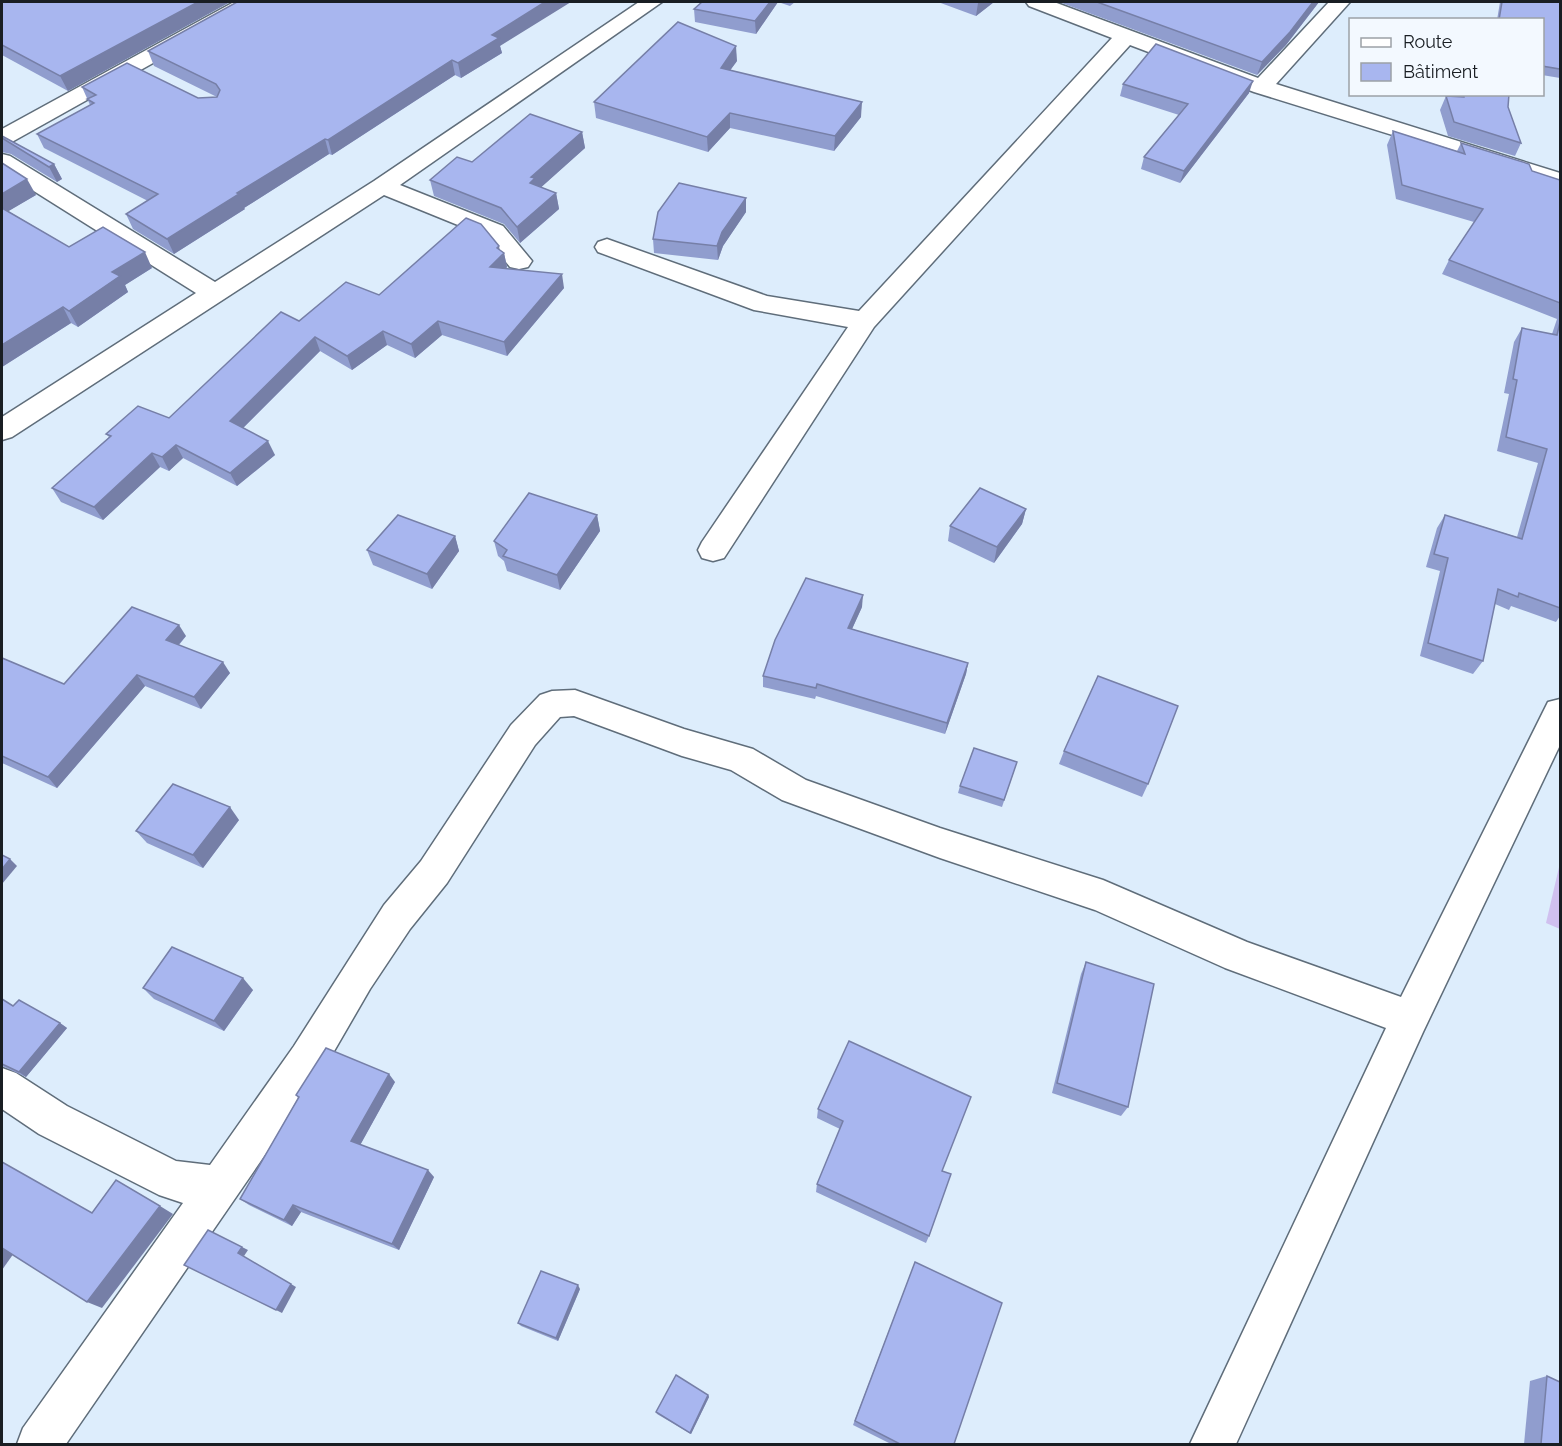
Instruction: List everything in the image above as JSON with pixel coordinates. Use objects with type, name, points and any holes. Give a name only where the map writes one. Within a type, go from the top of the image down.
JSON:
[{"type":"street","points":[[2,138],[130,65],[248,2]]},
{"type":"street","points":[[2,430],[382,186],[652,2]]},
{"type":"street","points":[[1036,2],[1262,87],[1560,180]]},
{"type":"street","points":[[1262,87],[1340,2]]},
{"type":"street","points":[[713,550],[865,321],[1126,36]]},
{"type":"street","points":[[130,65],[151,75]]},
{"type":"street","points":[[2,161],[214,293]]},
{"type":"street","points":[[382,186],[494,231],[519,261]]},
{"type":"street","points":[[607,247],[764,304],[865,321]]},
{"type":"street","points":[[39,1444],[308,1059],[357,977],[397,917],[434,872],[523,735],[552,704],[576,703],[682,742],[741,759],[794,790],[940,843],[1103,896],[1238,956],[1410,1019]]},
{"type":"street","points":[[1213,1444],[1410,1019],[1560,711]]},
{"type":"street","points":[[2,1087],[53,1120],[173,1181],[220,1186]]},
{"type":"shaded area","points":[[1560,863],[1560,929],[1546,923]]},
{"type":"building","points":[[2,2],[198,2],[60,76],[2,45]]},
{"type":"building","points":[[237,2],[545,2],[492,35],[499,38],[458,63],[452,60],[167,239],[126,214],[158,194],[37,134],[94,103],[87,99],[96,95],[82,87],[127,63],[198,98],[217,97],[220,90],[216,84],[148,51]]},
{"type":"building","points":[[702,2],[770,2],[755,21],[694,9]]},
{"type":"building","points":[[1097,2],[1313,2],[1290,32],[1262,62]]},
{"type":"building","points":[[1502,2],[1560,2],[1560,69],[1544,66],[1544,18],[1499,18]]},
{"type":"building","points":[[678,22],[736,46],[721,68],[862,102],[835,136],[730,113],[707,137],[594,102]]},
{"type":"building","points":[[1156,44],[1253,81],[1184,171],[1144,157],[1188,104],[1123,84]]},
{"type":"building","points":[[1446,96],[1509,96],[1508,107],[1521,143],[1454,122]]},
{"type":"building","points":[[530,114],[582,132],[531,177],[535,178],[530,183],[556,193],[517,227],[501,208],[430,180],[457,157],[472,162]]},
{"type":"building","points":[[1393,131],[1465,154],[1461,143],[1529,164],[1532,171],[1560,180],[1560,303],[1449,260],[1483,209],[1402,185]]},
{"type":"building","points":[[2,136],[54,164],[49,167]]},
{"type":"building","points":[[2,163],[27,179],[2,194]]},
{"type":"building","points":[[679,183],[746,198],[722,232],[717,246],[653,239],[658,212]]},
{"type":"building","points":[[2,208],[69,247],[103,227],[145,252],[112,272],[120,276],[69,311],[63,307],[2,345]]},
{"type":"building","points":[[466,218],[481,224],[499,246],[497,248],[504,253],[490,267],[562,274],[504,342],[438,321],[411,344],[383,331],[347,356],[315,337],[230,421],[268,441],[230,473],[176,445],[162,457],[152,453],[94,507],[52,488],[111,436],[106,434],[138,406],[169,418],[281,312],[299,321],[346,282],[379,295]]},
{"type":"building","points":[[1560,322],[1560,608],[1519,593],[1518,597],[1498,589],[1483,661],[1428,643],[1448,558],[1434,554],[1445,515],[1522,539],[1547,449],[1506,437],[1517,380],[1513,379],[1522,328],[1557,335]]},
{"type":"building","points":[[980,488],[1026,509],[997,547],[950,526]]},
{"type":"building","points":[[529,493],[597,515],[557,575],[503,556],[507,550],[494,541]]},
{"type":"building","points":[[398,515],[455,536],[427,574],[367,550]]},
{"type":"building","points":[[806,578],[863,595],[848,628],[968,663],[947,723],[817,684],[816,688],[763,676],[775,640]]},
{"type":"building","points":[[132,607],[179,625],[166,640],[223,662],[194,697],[137,675],[48,777],[2,756],[2,658],[64,684]]},
{"type":"building","points":[[1098,676],[1178,706],[1148,784],[1064,751]]},
{"type":"building","points":[[974,748],[1017,762],[1004,800],[960,786]]},
{"type":"building","points":[[173,784],[230,807],[193,855],[136,831]]},
{"type":"building","points":[[2,855],[10,859],[2,869]]},
{"type":"building","points":[[172,947],[243,978],[214,1021],[143,988]]},
{"type":"building","points":[[1086,962],[1154,984],[1128,1107],[1057,1083]]},
{"type":"building","points":[[2,999],[13,1006],[19,1000],[60,1023],[19,1072],[2,1064]]},
{"type":"building","points":[[849,1041],[971,1097],[942,1171],[951,1174],[929,1236],[817,1184],[843,1121],[818,1109]]},
{"type":"building","points":[[326,1048],[389,1074],[351,1141],[428,1170],[392,1244],[293,1205],[284,1220],[240,1199],[299,1097],[296,1095]]},
{"type":"building","points":[[2,1162],[92,1213],[116,1180],[160,1206],[87,1302],[2,1248]]},
{"type":"building","points":[[208,1230],[242,1247],[238,1253],[291,1284],[276,1310],[184,1265]]},
{"type":"building","points":[[915,1262],[1002,1303],[954,1444],[900,1444],[855,1421]]},
{"type":"building","points":[[541,1271],[578,1285],[556,1338],[518,1323]]},
{"type":"building","points":[[676,1375],[708,1395],[690,1433],[656,1412]]},
{"type":"building","points":[[1547,1376],[1560,1382],[1560,1444],[1541,1444]]}]
